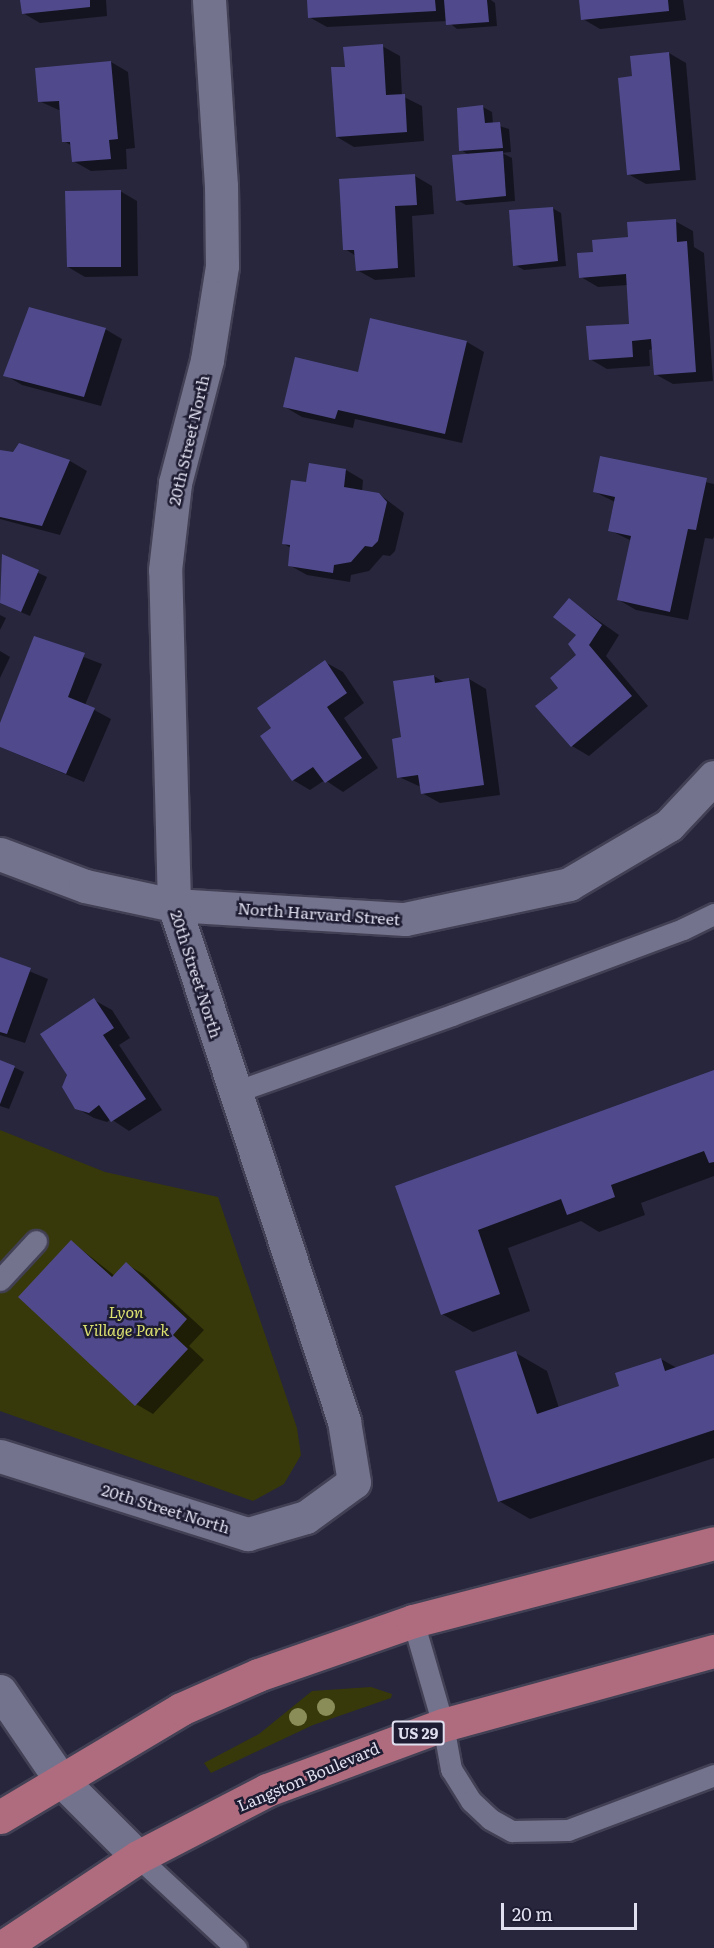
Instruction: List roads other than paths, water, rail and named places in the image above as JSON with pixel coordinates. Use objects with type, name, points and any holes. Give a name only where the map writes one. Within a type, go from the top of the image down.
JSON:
[{"type":"main road","points":[[0,1817],[60,1779],[182,1709],[258,1675],[413,1621],[714,1543]]},
{"type":"main road","name":"Langston Boulevard","points":[[2,1948],[138,1857],[267,1790],[443,1725],[714,1651]]},
{"type":"street","name":"20th Street North","points":[[0,1456],[248,1534],[306,1517],[354,1482],[344,1421],[174,905],[165,570],[175,483],[207,360],[222,266],[221,186],[209,0]]},
{"type":"street","name":"North Harvard Street","points":[[0,854],[85,886],[174,905],[405,919],[569,884],[669,825],[714,777]]},
{"type":"street","points":[[0,1691],[60,1779],[138,1857]]},
{"type":"lane","points":[[235,1092],[496,999],[683,929],[714,914]]},
{"type":"lane","points":[[0,1280],[36,1241]]},
{"type":"lane","points":[[413,1621],[443,1725],[451,1769],[466,1795],[490,1819],[512,1831],[568,1830],[714,1775]]},
{"type":"lane","points":[[138,1857],[236,1948]]},
{"type":"park label","name":"Lyon Village Park","points":[[126,1320]]}]
